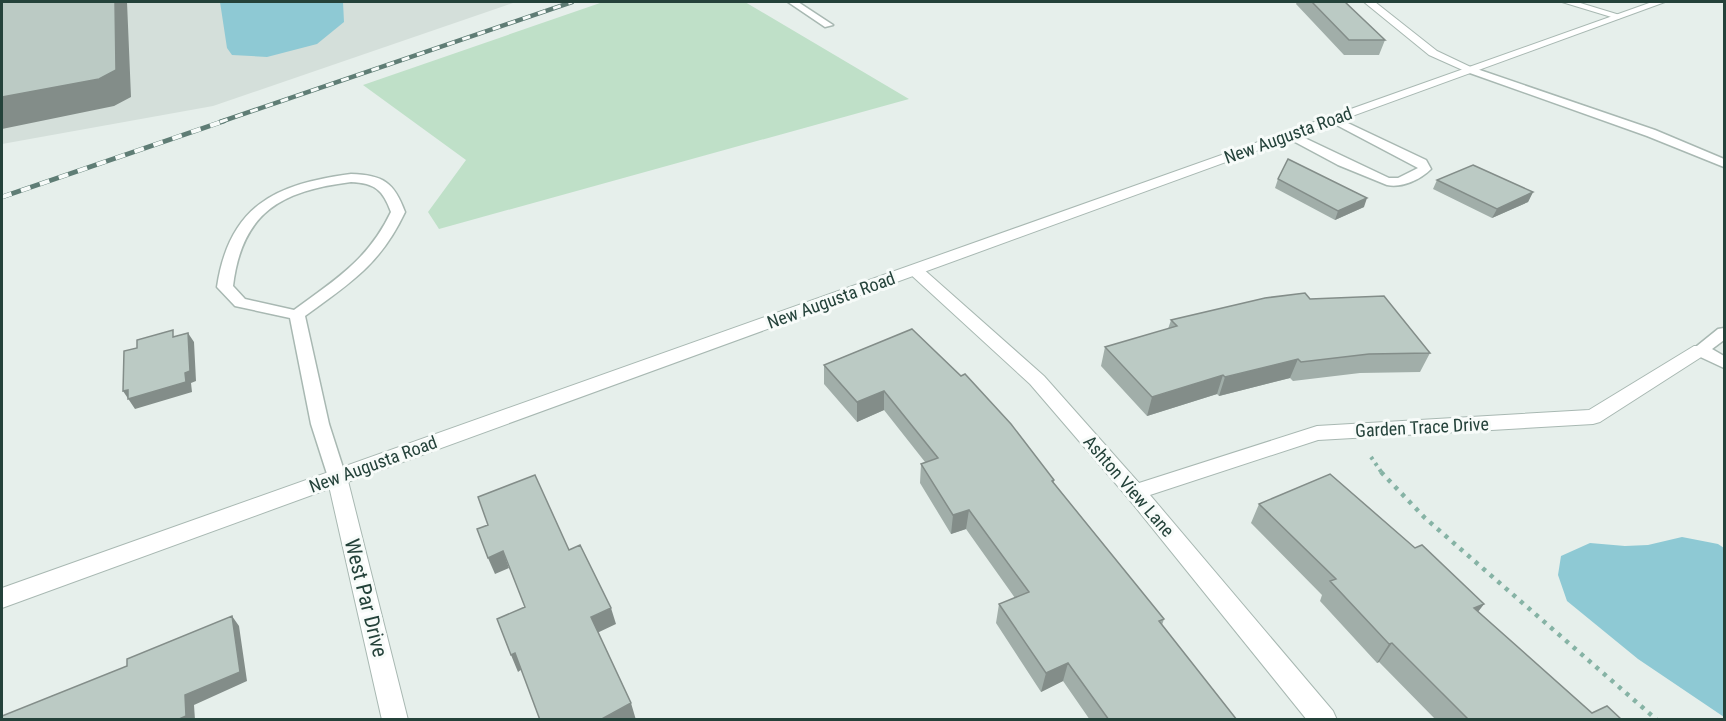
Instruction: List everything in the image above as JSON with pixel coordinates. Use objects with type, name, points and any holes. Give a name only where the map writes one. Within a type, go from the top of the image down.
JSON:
[{"type":"street","points":[[1369,2],[1433,53],[1471,70]]},
{"type":"street","points":[[1567,2],[1618,16]]},
{"type":"street","name":"New Augusta Road","points":[[2,598],[1660,2]]},
{"type":"street","name":"Ashton View Lane","points":[[915,270],[1037,380],[1135,492],[1324,720]]},
{"type":"street","name":"Garden Trace Drive","points":[[1135,492],[1317,433],[1593,417],[1700,350]]},
{"type":"street","name":"West Par Drive","points":[[337,477],[395,720]]},
{"type":"lane","points":[[792,2],[828,25]]},
{"type":"lane","points":[[1471,70],[1651,133],[1725,163]]},
{"type":"lane","points":[[1288,135],[1343,163],[1388,182],[1396,183],[1425,169],[1422,163],[1333,119]]},
{"type":"lane","points":[[360,178],[378,181],[392,194],[398,212],[386,237],[357,271],[297,315],[240,303],[225,287],[228,264],[243,228],[257,210],[299,188],[335,180],[360,178]]},
{"type":"lane","points":[[297,315],[321,424],[337,477]]},
{"type":"lane","points":[[1725,333],[1700,350],[1725,363]]},
{"type":"path","points":[[1371,457],[1379,469],[1418,511],[1657,720]]},
{"type":"shaded area","points":[[2,2],[516,2],[213,106],[2,144]]},
{"type":"green space","points":[[603,2],[745,2],[909,99],[439,229],[428,212],[466,160],[363,85]]},
{"type":"water","points":[[220,2],[343,2],[344,22],[317,44],[267,57],[232,55],[227,48]]},
{"type":"water","points":[[1682,537],[1718,544],[1724,548],[1724,717],[1638,659],[1567,601],[1558,575],[1561,556],[1590,543],[1648,545]]},
{"type":"building","points":[[2,2],[115,2],[116,70],[99,79],[2,97]]},
{"type":"building","points":[[1312,2],[1345,2],[1385,40],[1349,40]]},
{"type":"building","points":[[1288,159],[1367,198],[1338,211],[1278,179]]},
{"type":"building","points":[[1473,165],[1533,192],[1497,209],[1437,180]]},
{"type":"building","points":[[1305,293],[1310,299],[1384,296],[1430,353],[1369,354],[1301,362],[1298,359],[1225,377],[1223,375],[1152,397],[1105,347],[1177,326],[1171,320],[1265,298]]},
{"type":"building","points":[[912,329],[961,376],[965,374],[1011,424],[1054,480],[1052,481],[1164,619],[1159,621],[1237,720],[1109,720],[1068,663],[1046,673],[999,604],[1029,592],[969,510],[953,515],[921,464],[938,458],[884,391],[857,402],[824,365]]},
{"type":"building","points":[[173,330],[173,337],[188,333],[190,371],[185,373],[186,382],[128,399],[128,390],[123,391],[124,351],[137,348],[137,340]]},
{"type":"building","points":[[1330,474],[1415,548],[1422,545],[1484,604],[1474,608],[1592,713],[1607,706],[1622,720],[1469,720],[1392,643],[1389,644],[1330,581],[1336,579],[1259,504]]},
{"type":"building","points":[[535,475],[569,550],[580,545],[611,608],[591,617],[631,703],[600,720],[540,720],[515,653],[511,655],[497,619],[525,607],[503,551],[488,558],[477,529],[488,525],[478,497]]},
{"type":"building","points":[[232,616],[240,672],[185,695],[186,716],[177,720],[2,720],[2,716],[127,666],[127,659]]},
{"type":"railway","points":[[220,122],[572,2]]},
{"type":"railway","points":[[2,197],[224,121]]}]
